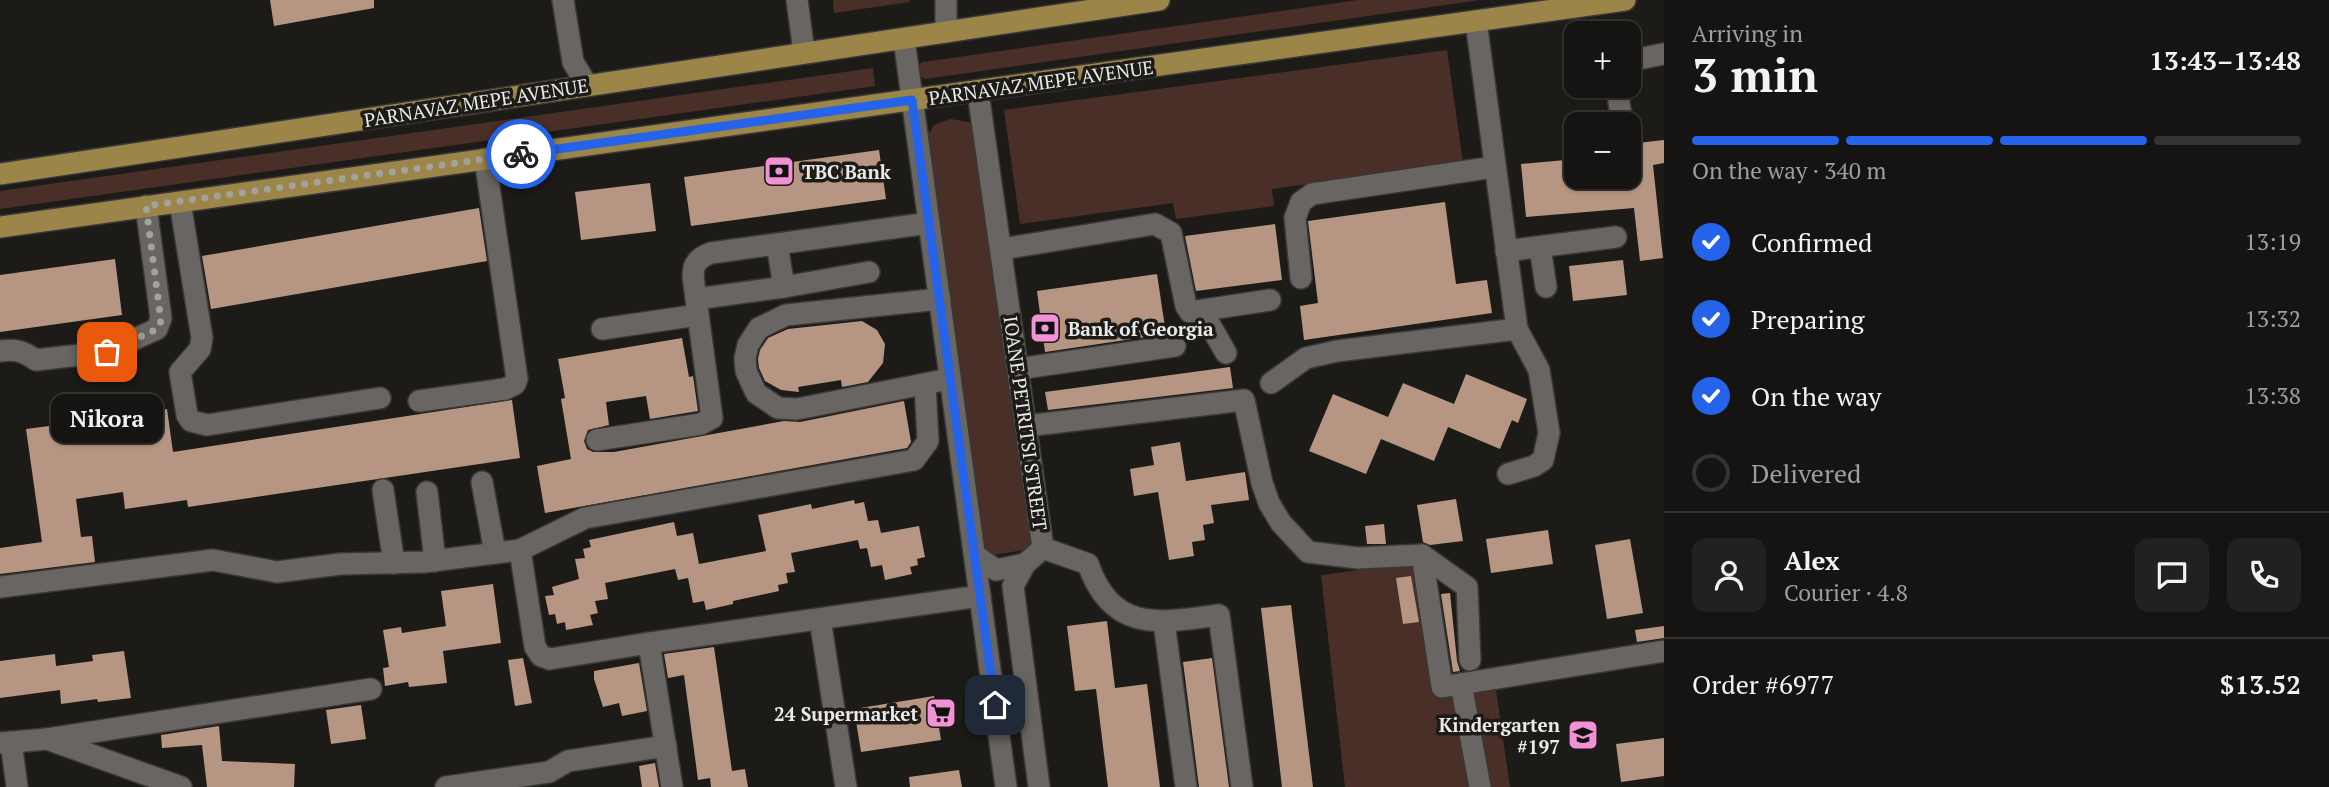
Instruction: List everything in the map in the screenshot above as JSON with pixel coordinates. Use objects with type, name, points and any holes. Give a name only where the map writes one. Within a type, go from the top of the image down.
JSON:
[{"type":"main road","name":"PARNAVAZ MEPE AVENUE","points":[[0,174],[1159,0]]},
{"type":"main road","name":"PARNAVAZ MEPE AVENUE","points":[[0,227],[1476,21],[1497,9],[1625,0]]},
{"type":"street","points":[[563,0],[573,62],[587,85]]},
{"type":"street","points":[[797,0],[804,52]]},
{"type":"street","points":[[946,0],[946,32]]},
{"type":"street","points":[[1476,21],[1517,328],[1539,370],[1549,433],[1543,460],[1534,466],[1508,474]]},
{"type":"street","points":[[905,39],[1006,787]]},
{"type":"street","points":[[1641,59],[1663,54]]},
{"type":"street","name":"IOANE PETRITSI STREET","points":[[978,92],[1043,548],[1025,564],[1013,586],[1039,787]]},
{"type":"street","points":[[419,401],[505,389],[515,384],[517,379],[485,159]]},
{"type":"street","points":[[1301,278],[1295,218],[1301,202],[1312,194],[1494,167]]},
{"type":"street","points":[[180,202],[202,338],[200,349],[180,372],[187,415],[191,421],[207,425],[380,398]]},
{"type":"street","points":[[0,351],[15,349],[36,360],[90,355],[118,347],[157,329],[161,318],[146,206]]},
{"type":"street","points":[[597,440],[701,424],[712,418],[693,268],[702,256],[929,223]]},
{"type":"street","points":[[1002,249],[1155,224],[1171,233],[1188,309],[1193,312],[1270,300]]},
{"type":"street","points":[[1506,251],[1616,237]]},
{"type":"street","points":[[777,244],[784,286]]},
{"type":"street","points":[[1540,247],[1546,286]]},
{"type":"street","points":[[602,329],[784,286],[869,272]]},
{"type":"street","points":[[940,299],[786,315],[759,328],[748,345],[746,371],[756,393],[778,408],[797,409],[951,379]]},
{"type":"street","points":[[1202,311],[1226,353]]},
{"type":"street","points":[[1271,383],[1306,358],[1337,351],[1517,328]]},
{"type":"street","points":[[1018,369],[1175,346]]},
{"type":"street","points":[[0,587],[213,560],[277,572],[340,564],[435,561],[520,550],[584,519],[914,460],[928,441],[925,384]]},
{"type":"street","points":[[1026,425],[1244,400],[1262,483],[1269,503],[1281,523],[1308,552],[1358,558],[1422,555],[1467,587],[1470,660]]},
{"type":"street","points":[[482,482],[495,553]]},
{"type":"street","points":[[383,490],[394,563]]},
{"type":"street","points":[[427,492],[435,561]]},
{"type":"street","points":[[1043,548],[1088,564],[1095,585],[1109,603],[1135,618],[1164,622],[1219,615],[1242,787]]},
{"type":"street","points":[[520,550],[535,647],[541,656],[550,659],[980,596]]},
{"type":"street","points":[[975,555],[996,570],[1025,564]]},
{"type":"street","points":[[1422,555],[1452,686],[1480,787]]},
{"type":"street","points":[[820,619],[846,787]]},
{"type":"street","points":[[1164,622],[1185,787]]},
{"type":"street","points":[[649,643],[672,787]]},
{"type":"street","points":[[1452,686],[1664,651]]},
{"type":"street","points":[[17,787],[6,743],[47,740],[371,689]]},
{"type":"street","points":[[47,740],[181,787]]},
{"type":"street","points":[[446,787],[549,772],[568,761],[666,746]]},
{"type":"shaded area","points":[[833,0],[910,0],[910,2],[834,13]]},
{"type":"shaded area","points":[[1358,0],[1480,0],[925,79],[918,76],[916,66],[923,62]]},
{"type":"shaded area","points":[[1447,50],[1463,163],[1272,189],[1274,206],[1176,219],[1173,203],[1020,224],[1004,110]]},
{"type":"shaded area","points":[[873,68],[875,86],[0,209],[0,191]]},
{"type":"shaded area","points":[[951,119],[974,126],[1033,536],[1031,544],[1024,550],[993,555],[985,551],[981,544],[925,140],[934,125]]},
{"type":"shaded area","points":[[1420,562],[1437,692],[1495,683],[1510,787],[1345,787],[1321,575]]},
{"type":"building","points":[[270,0],[374,0],[374,8],[274,26]]},
{"type":"building","points":[[1664,140],[1664,163],[1653,165],[1663,258],[1640,261],[1634,208],[1526,217],[1521,164],[1564,160],[1564,189],[1641,189],[1641,143]]},
{"type":"building","points":[[879,150],[886,199],[691,226],[684,177]]},
{"type":"building","points":[[650,183],[656,231],[581,240],[575,192]]},
{"type":"building","points":[[1445,202],[1456,284],[1487,280],[1492,313],[1304,340],[1300,306],[1318,303],[1308,221]]},
{"type":"building","points":[[479,208],[487,261],[211,309],[202,256]]},
{"type":"building","points":[[1275,224],[1282,280],[1196,291],[1185,236]]},
{"type":"building","points":[[115,259],[122,315],[0,332],[0,275]]},
{"type":"building","points":[[1623,260],[1627,295],[1573,301],[1569,266]]},
{"type":"building","points":[[1157,274],[1166,334],[1045,352],[1037,291]]},
{"type":"building","points":[[862,321],[877,330],[885,344],[883,363],[868,382],[842,387],[841,380],[798,387],[799,392],[781,390],[765,381],[758,359],[768,338],[788,329]]},
{"type":"building","points":[[682,338],[689,377],[693,376],[698,411],[650,419],[646,396],[606,402],[609,425],[588,430],[584,441],[587,449],[593,452],[614,452],[784,421],[800,422],[904,401],[911,442],[907,448],[545,513],[537,466],[571,459],[561,399],[565,398],[558,359]]},
{"type":"building","points":[[1230,367],[1233,388],[1048,410],[1045,392]]},
{"type":"building","points":[[1466,374],[1527,399],[1518,423],[1512,420],[1500,449],[1448,427],[1434,461],[1381,439],[1366,474],[1309,451],[1333,394],[1388,417],[1403,383],[1454,404]]},
{"type":"building","points":[[512,400],[520,458],[188,507],[187,500],[125,509],[123,492],[76,499],[81,537],[92,536],[95,562],[0,574],[0,548],[42,542],[26,429],[65,424],[67,435],[113,428],[111,417],[167,409],[173,452]]},
{"type":"building","points":[[1180,442],[1186,481],[1245,472],[1249,500],[1211,505],[1214,523],[1203,525],[1205,540],[1192,542],[1194,556],[1169,560],[1158,492],[1134,496],[1130,469],[1154,465],[1151,447]]},
{"type":"building","points":[[1456,499],[1463,541],[1430,545],[1423,542],[1417,505]]},
{"type":"building","points":[[854,500],[855,504],[864,502],[868,521],[878,520],[881,533],[919,526],[925,557],[917,559],[918,565],[910,567],[912,574],[885,580],[882,565],[871,567],[867,548],[860,549],[858,540],[791,553],[795,572],[786,573],[788,583],[778,585],[779,591],[733,601],[733,604],[706,610],[704,601],[693,603],[688,578],[678,580],[675,569],[605,583],[608,599],[595,601],[598,613],[590,615],[593,625],[566,630],[565,622],[557,624],[555,614],[549,615],[545,596],[554,595],[552,587],[579,579],[575,559],[585,558],[583,549],[591,547],[589,540],[674,522],[677,536],[693,533],[699,564],[766,551],[758,515],[811,504],[812,509]]},
{"type":"building","points":[[1384,524],[1386,544],[1367,544],[1365,526]]},
{"type":"building","points":[[1548,530],[1553,564],[1491,573],[1486,539]]},
{"type":"building","points":[[1630,539],[1643,613],[1607,619],[1595,545]]},
{"type":"building","points":[[1411,576],[1419,622],[1403,624],[1396,578]]},
{"type":"building","points":[[493,584],[501,643],[443,651],[447,683],[409,687],[408,682],[385,686],[383,668],[389,667],[383,630],[401,627],[402,633],[446,626],[441,591]]},
{"type":"building","points":[[1450,593],[1460,671],[1453,672],[1441,594]]},
{"type":"building","points":[[1291,605],[1313,787],[1282,787],[1261,608]]},
{"type":"building","points":[[1107,621],[1115,688],[1147,684],[1160,787],[1108,787],[1096,689],[1075,691],[1067,626]]},
{"type":"building","points":[[1664,626],[1664,638],[1637,642],[1635,630]]},
{"type":"building","points":[[714,647],[732,771],[745,769],[748,787],[711,787],[710,778],[698,780],[684,675],[668,678],[664,654]]},
{"type":"building","points":[[124,651],[131,698],[61,704],[60,690],[0,698],[0,661],[55,654],[56,666],[93,661],[92,655]]},
{"type":"building","points":[[523,658],[532,703],[515,706],[508,660]]},
{"type":"building","points":[[1212,658],[1229,787],[1199,787],[1183,662]]},
{"type":"building","points":[[639,663],[647,711],[622,716],[619,703],[603,707],[594,671]]},
{"type":"building","points":[[934,696],[941,740],[861,752],[854,709]]},
{"type":"building","points":[[361,705],[366,739],[331,744],[326,710]]},
{"type":"building","points":[[219,726],[222,761],[295,764],[294,787],[207,787],[202,745],[162,748],[161,735]]},
{"type":"building","points":[[1664,738],[1664,776],[1621,782],[1616,744]]},
{"type":"building","points":[[655,763],[659,787],[642,787],[639,766]]},
{"type":"building","points":[[959,770],[962,787],[910,787],[909,777]]},
{"type":"way so far","points":[[107,352],[157,329],[161,321],[146,206],[521,154]]},
{"type":"place","name":"TBC Bank","points":[[779,171]]},
{"type":"place","name":"Bank of Georgia","points":[[1045,328]]},
{"type":"place","name":"Nikora","points":[[107,352]]},
{"type":"place","name":"24 Supermarket","points":[[941,713]]},
{"type":"place","name":"Kindergarten #197","points":[[1583,735]]},
{"type":"route","points":[[521,154],[912,100],[995,705]]}]
